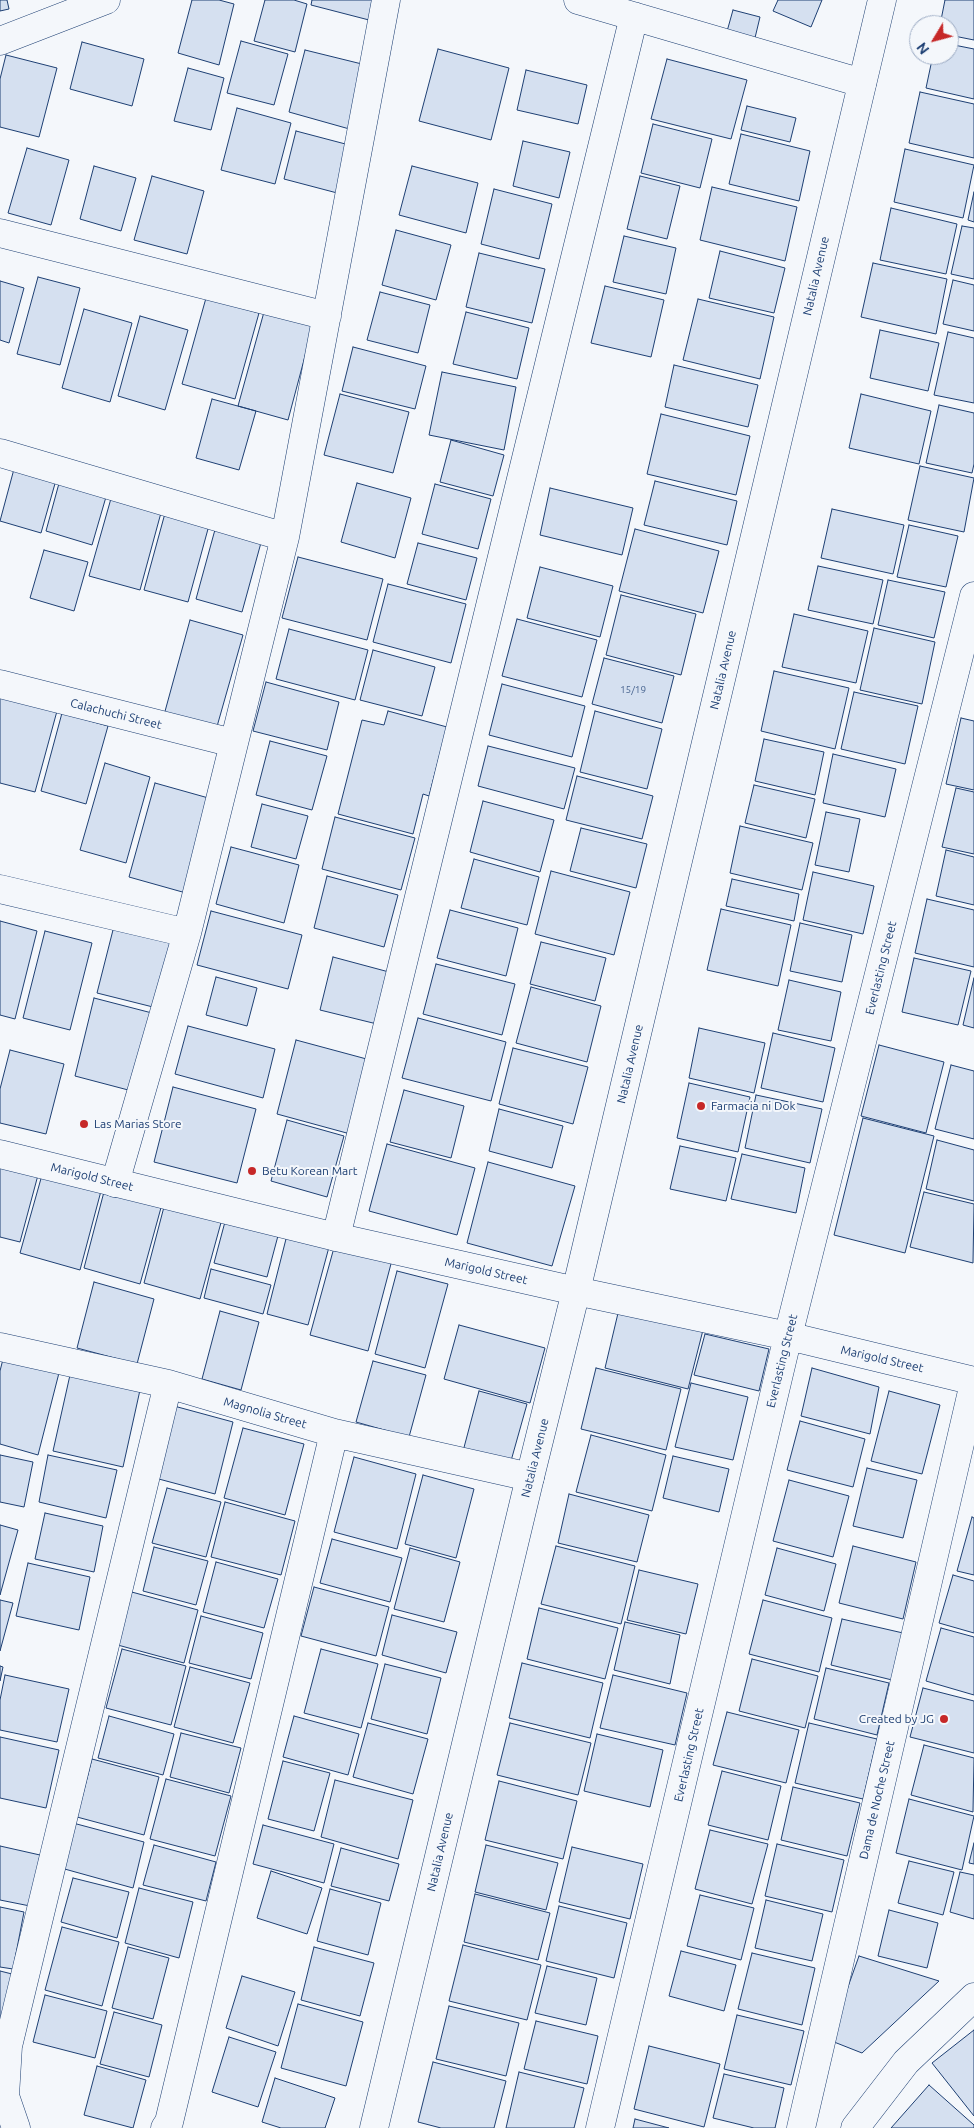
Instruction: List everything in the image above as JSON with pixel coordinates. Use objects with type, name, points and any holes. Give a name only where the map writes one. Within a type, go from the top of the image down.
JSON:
[{"type":"street","points":[[0,41],[106,0]]},
{"type":"street","points":[[115,1183],[187,933],[285,537],[386,0]]},
{"type":"street","points":[[578,0],[862,83]]},
{"type":"street","name":"Natalia Avenue","points":[[374,2128],[576,1291],[882,0]]},
{"type":"street","points":[[336,1237],[634,16]]},
{"type":"street","points":[[0,233],[327,316]]},
{"type":"street","points":[[0,453],[285,537]]},
{"type":"street","name":"Everlasting Street","points":[[600,2128],[788,1336],[974,596]]},
{"type":"street","name":"Calachuchi Street","points":[[0,684],[233,743]]},
{"type":"street","points":[[0,889],[187,933]]},
{"type":"street","name":"Marigold Street","points":[[0,1154],[336,1237],[788,1336],[974,1382]]},
{"type":"street","name":"Magnolia Street","points":[[0,1347],[168,1384],[334,1433],[530,1477]]},
{"type":"street","name":"Dama de Noche Street","points":[[801,2128],[974,1382]]},
{"type":"street","points":[[16,2128],[5,2096],[8,2046],[168,1384]]},
{"type":"street","points":[[165,2128],[172,2112],[334,1433]]},
{"type":"street","points":[[855,2128],[906,2062],[974,1997]]},
{"type":"building","points":[[0,0],[7,0],[9,9],[0,11]]},
{"type":"building","points":[[192,0],[219,0],[234,4],[219,65],[178,53]]},
{"type":"building","points":[[265,0],[294,0],[307,4],[295,52],[254,41]]},
{"type":"building","points":[[312,0],[375,0],[369,20],[311,5]]},
{"type":"building","points":[[778,0],[822,0],[811,27],[773,11]]},
{"type":"building","points":[[945,0],[974,0],[974,40],[959,37],[959,15],[942,15]]},
{"type":"building","points":[[733,10],[760,17],[754,42],[726,35]]},
{"type":"building","points":[[241,41],[288,54],[274,105],[227,93]]},
{"type":"building","points":[[82,42],[144,59],[132,106],[70,89]]},
{"type":"building","points":[[959,46],[974,49],[974,99],[926,88],[931,65],[959,65]]},
{"type":"building","points":[[438,49],[509,68],[491,140],[419,121]]},
{"type":"building","points":[[305,50],[370,66],[353,130],[289,112]]},
{"type":"building","points":[[6,55],[57,68],[39,137],[0,127],[0,79]]},
{"type":"building","points":[[667,59],[747,80],[731,139],[651,119]]},
{"type":"building","points":[[188,68],[224,78],[211,130],[174,121]]},
{"type":"building","points":[[526,70],[587,85],[578,124],[517,110]]},
{"type":"building","points":[[920,92],[974,104],[974,158],[909,143]]},
{"type":"building","points":[[747,106],[796,118],[790,142],[741,130]]},
{"type":"building","points":[[237,108],[291,123],[275,184],[221,170]]},
{"type":"building","points":[[653,124],[712,139],[700,188],[641,173]]},
{"type":"building","points":[[296,131],[353,146],[341,194],[284,179]]},
{"type":"building","points":[[741,134],[810,151],[799,201],[729,184]]},
{"type":"building","points":[[523,141],[570,152],[559,198],[513,186]]},
{"type":"building","points":[[27,148],[69,160],[51,225],[8,213]]},
{"type":"building","points":[[905,149],[974,165],[963,218],[894,202]]},
{"type":"building","points":[[94,166],[136,178],[121,231],[80,219]]},
{"type":"building","points":[[412,166],[478,183],[466,233],[399,215]]},
{"type":"building","points":[[152,176],[204,191],[187,254],[134,240]]},
{"type":"building","points":[[640,176],[680,186],[667,239],[627,229]]},
{"type":"building","points":[[712,187],[797,207],[785,261],[700,240]]},
{"type":"building","points":[[494,189],[552,204],[539,259],[481,244]]},
{"type":"building","points":[[974,192],[974,222],[968,220]]},
{"type":"building","points":[[891,208],[957,224],[946,274],[880,260]]},
{"type":"building","points":[[962,226],[974,228],[974,279],[951,274]]},
{"type":"building","points":[[396,230],[451,245],[436,300],[382,285]]},
{"type":"building","points":[[624,236],[676,248],[666,294],[613,282]]},
{"type":"building","points":[[720,251],[785,268],[774,313],[709,298]]},
{"type":"building","points":[[479,253],[545,269],[532,323],[466,307]]},
{"type":"building","points":[[873,263],[947,279],[936,334],[861,317]]},
{"type":"building","points":[[38,277],[80,288],[60,365],[17,354]]},
{"type":"building","points":[[953,280],[974,285],[974,331],[943,324]]},
{"type":"building","points":[[0,281],[24,288],[9,343],[0,340]]},
{"type":"building","points":[[605,286],[664,300],[651,357],[591,343]]},
{"type":"building","points":[[380,292],[430,305],[418,353],[367,340]]},
{"type":"building","points":[[206,298],[259,313],[235,399],[182,384]]},
{"type":"building","points":[[698,299],[774,317],[760,379],[683,360]]},
{"type":"building","points":[[84,309],[132,323],[110,402],[62,388]]},
{"type":"building","points":[[264,312],[313,326],[288,420],[238,406]]},
{"type":"building","points":[[466,312],[529,328],[517,379],[453,364]]},
{"type":"building","points":[[140,316],[188,330],[165,410],[118,396]]},
{"type":"building","points":[[880,330],[939,343],[928,391],[870,378]]},
{"type":"building","points":[[948,332],[974,338],[974,403],[934,395]]},
{"type":"building","points":[[353,347],[426,366],[415,409],[342,391]]},
{"type":"building","points":[[674,365],[758,385],[748,427],[665,407]]},
{"type":"building","points":[[442,372],[516,387],[504,450],[429,435]]},
{"type":"building","points":[[340,394],[409,412],[393,473],[324,455]]},
{"type":"building","points":[[861,394],[931,411],[919,464],[849,448]]},
{"type":"building","points":[[212,399],[256,411],[239,470],[196,458]]},
{"type":"building","points":[[939,405],[974,413],[974,464],[972,473],[926,463]]},
{"type":"building","points":[[661,414],[750,436],[736,495],[647,474]]},
{"type":"building","points":[[451,440],[504,455],[493,496],[440,482]]},
{"type":"building","points":[[920,466],[974,478],[964,532],[908,520]]},
{"type":"building","points":[[14,469],[56,480],[41,533],[0,521]]},
{"type":"building","points":[[61,476],[108,490],[92,545],[46,531]]},
{"type":"building","points":[[655,481],[737,501],[727,545],[644,525]]},
{"type":"building","points":[[357,483],[411,498],[395,558],[341,542]]},
{"type":"building","points":[[435,484],[491,499],[478,549],[422,534]]},
{"type":"building","points":[[550,488],[633,508],[622,555],[540,535]]},
{"type":"building","points":[[112,495],[162,509],[140,590],[89,576]]},
{"type":"building","points":[[167,506],[211,518],[188,602],[144,590]]},
{"type":"building","points":[[832,509],[904,525],[893,574],[821,558]]},
{"type":"building","points":[[909,525],[958,536],[946,587],[897,577]]},
{"type":"building","points":[[216,526],[262,539],[242,612],[196,599]]},
{"type":"building","points":[[635,529],[719,551],[703,613],[619,591]]},
{"type":"building","points":[[418,543],[477,558],[466,600],[407,584]]},
{"type":"building","points":[[44,550],[88,562],[74,611],[30,598]]},
{"type":"building","points":[[298,557],[383,579],[367,640],[282,618]]},
{"type":"building","points":[[818,566],[883,580],[873,624],[808,610]]},
{"type":"building","points":[[540,567],[613,586],[600,637],[527,618]]},
{"type":"building","points":[[888,580],[945,592],[934,638],[878,625]]},
{"type":"building","points":[[388,584],[466,604],[451,663],[373,642]]},
{"type":"building","points":[[621,595],[696,614],[681,675],[606,655]]},
{"type":"building","points":[[794,614],[868,631],[856,683],[782,667]]},
{"type":"building","points":[[517,619],[597,640],[582,697],[502,676]]},
{"type":"building","points":[[190,620],[243,635],[216,730],[164,715]]},
{"type":"building","points":[[874,628],[935,642],[922,704],[860,690]]},
{"type":"building","points":[[289,629],[368,650],[355,700],[276,679]]},
{"type":"building","points":[[373,650],[435,667],[422,716],[360,700]]},
{"type":"building","points":[[604,658],[674,676],[662,723],[592,704]]},
{"type":"building","points":[[774,671],[849,688],[835,749],[761,731]]},
{"type":"building","points":[[266,682],[339,702],[327,750],[253,731]]},
{"type":"building","points":[[502,684],[585,706],[572,757],[489,735]]},
{"type":"building","points":[[854,692],[918,706],[905,764],[841,749]]},
{"type":"building","points":[[0,695],[57,711],[35,792],[0,783]]},
{"type":"building","points":[[388,711],[447,727],[429,796],[423,794],[413,834],[338,814],[362,720],[384,725]]},
{"type":"building","points":[[595,711],[662,729],[647,789],[580,772]]},
{"type":"building","points":[[62,713],[108,726],[86,804],[41,791]]},
{"type":"building","points":[[961,718],[974,721],[974,790],[946,784]]},
{"type":"building","points":[[764,739],[824,752],[815,795],[755,781]]},
{"type":"building","points":[[270,741],[327,756],[312,810],[256,795]]},
{"type":"building","points":[[488,746],[575,768],[564,809],[478,786]]},
{"type":"building","points":[[833,754],[896,769],[885,817],[823,803]]},
{"type":"building","points":[[105,763],[150,777],[126,863],[80,850]]},
{"type":"building","points":[[577,776],[653,796],[642,839],[566,820]]},
{"type":"building","points":[[155,783],[212,799],[186,893],[129,877]]},
{"type":"building","points":[[754,785],[815,799],[806,838],[745,823]]},
{"type":"building","points":[[956,788],[974,792],[974,854],[942,847]]},
{"type":"building","points":[[483,801],[554,820],[540,872],[470,852]]},
{"type":"building","points":[[262,804],[308,816],[296,859],[251,847]]},
{"type":"building","points":[[826,812],[860,819],[849,872],[815,865]]},
{"type":"building","points":[[335,817],[415,838],[401,890],[322,869]]},
{"type":"building","points":[[740,826],[813,843],[802,890],[730,873]]},
{"type":"building","points":[[581,828],[647,844],[636,888],[570,871]]},
{"type":"building","points":[[231,847],[299,865],[284,923],[216,904]]},
{"type":"building","points":[[946,850],[974,857],[974,905],[936,896]]},
{"type":"building","points":[[474,859],[539,877],[527,925],[461,908]]},
{"type":"building","points":[[551,871],[630,892],[614,955],[535,934]]},
{"type":"building","points":[[813,872],[874,886],[863,934],[803,920]]},
{"type":"building","points":[[327,876],[398,895],[384,947],[314,928]]},
{"type":"building","points":[[732,879],[799,894],[794,921],[726,906]]},
{"type":"building","points":[[927,899],[974,910],[974,967],[915,953]]},
{"type":"building","points":[[721,909],[791,925],[778,986],[707,970]]},
{"type":"building","points":[[450,910],[518,928],[506,976],[437,958]]},
{"type":"building","points":[[211,911],[302,935],[288,989],[197,965]]},
{"type":"building","points":[[0,921],[37,931],[15,1019],[0,1015]]},
{"type":"building","points":[[800,923],[852,935],[842,982],[790,971]]},
{"type":"building","points":[[114,926],[171,941],[153,1007],[97,993]]},
{"type":"building","points":[[45,931],[92,943],[70,1030],[23,1018]]},
{"type":"building","points":[[541,942],[606,958],[595,1001],[530,984]]},
{"type":"building","points":[[333,957],[389,972],[377,1024],[320,1010]]},
{"type":"building","points":[[914,958],[971,971],[958,1025],[902,1012]]},
{"type":"building","points":[[436,964],[515,984],[502,1035],[423,1014]]},
{"type":"building","points":[[216,977],[257,988],[247,1026],[206,1015]]},
{"type":"building","points":[[974,978],[974,1028],[963,1025]]},
{"type":"building","points":[[789,980],[841,992],[831,1041],[778,1030]]},
{"type":"building","points":[[531,987],[601,1006],[587,1062],[516,1043]]},
{"type":"building","points":[[94,998],[152,1013],[132,1091],[75,1076]]},
{"type":"building","points":[[418,1018],[506,1042],[491,1101],[402,1078]]},
{"type":"building","points":[[188,1026],[275,1049],[263,1098],[175,1074]]},
{"type":"building","points":[[699,1028],[765,1043],[754,1093],[689,1078]]},
{"type":"building","points":[[773,1033],[835,1048],[823,1102],[761,1088]]},
{"type":"building","points":[[296,1040],[374,1061],[354,1135],[277,1114]]},
{"type":"building","points":[[879,1045],[944,1062],[926,1133],[861,1116]]},
{"type":"building","points":[[513,1048],[588,1067],[573,1124],[499,1104]]},
{"type":"building","points":[[10,1050],[64,1064],[46,1134],[0,1123],[0,1089]]},
{"type":"building","points":[[951,1065],[974,1071],[974,1139],[935,1129]]},
{"type":"building","points":[[689,1083],[750,1097],[738,1152],[677,1138]]},
{"type":"building","points":[[173,1087],[256,1109],[237,1183],[154,1162]]},
{"type":"building","points":[[404,1090],[464,1106],[451,1158],[390,1142]]},
{"type":"building","points":[[756,1095],[822,1109],[810,1163],[745,1148]]},
{"type":"building","points":[[499,1109],[563,1126],[552,1168],[489,1151]]},
{"type":"building","points":[[863,1118],[934,1136],[905,1253],[834,1235]]},
{"type":"building","points":[[287,1120],[344,1136],[327,1197],[271,1181]]},
{"type":"building","points":[[937,1140],[974,1150],[974,1201],[926,1189]]},
{"type":"building","points":[[387,1144],[475,1168],[457,1235],[369,1211]]},
{"type":"building","points":[[680,1146],[736,1158],[726,1201],[670,1189]]},
{"type":"building","points":[[742,1154],[805,1168],[796,1213],[731,1199]]},
{"type":"building","points":[[488,1162],[575,1186],[552,1266],[467,1243]]},
{"type":"building","points":[[0,1165],[38,1175],[20,1242],[0,1237]]},
{"type":"building","points":[[42,1175],[101,1191],[80,1270],[20,1253]]},
{"type":"building","points":[[105,1188],[162,1204],[140,1284],[84,1268]]},
{"type":"building","points":[[924,1192],[974,1204],[973,1263],[910,1247]]},
{"type":"building","points":[[165,1203],[222,1219],[200,1299],[144,1283]]},
{"type":"building","points":[[226,1218],[279,1232],[267,1277],[214,1263]]},
{"type":"building","points":[[287,1235],[329,1247],[308,1325],[267,1314]]},
{"type":"building","points":[[335,1244],[392,1260],[368,1351],[310,1335]]},
{"type":"building","points":[[211,1269],[271,1285],[263,1314],[204,1298]]},
{"type":"building","points":[[397,1271],[448,1284],[425,1368],[375,1354]]},
{"type":"building","points":[[94,1282],[154,1299],[137,1364],[77,1348]]},
{"type":"building","points":[[619,1309],[703,1330],[688,1389],[605,1368]]},
{"type":"building","points":[[220,1311],[259,1322],[241,1390],[202,1379]]},
{"type":"building","points":[[459,1325],[545,1348],[530,1403],[444,1379]]},
{"type":"building","points":[[705,1334],[769,1349],[759,1391],[694,1375]]},
{"type":"building","points":[[4,1355],[60,1369],[38,1455],[0,1444],[0,1371]]},
{"type":"building","points":[[373,1361],[426,1375],[409,1437],[356,1422]]},
{"type":"building","points":[[596,1368],[681,1389],[666,1450],[581,1429]]},
{"type":"building","points":[[812,1368],[879,1387],[870,1434],[801,1416]]},
{"type":"building","points":[[70,1375],[140,1390],[123,1467],[53,1451]]},
{"type":"building","points":[[691,1383],[748,1397],[733,1460],[675,1447]]},
{"type":"building","points":[[479,1391],[527,1404],[509,1468],[462,1455]]},
{"type":"building","points":[[889,1391],[940,1405],[922,1474],[871,1461]]},
{"type":"building","points":[[174,1406],[233,1422],[215,1494],[155,1478]]},
{"type":"building","points":[[800,1421],[865,1439],[853,1487],[787,1470]]},
{"type":"building","points":[[243,1428],[304,1444],[285,1515],[224,1498]]},
{"type":"building","points":[[591,1435],[666,1455],[652,1511],[576,1492]]},
{"type":"building","points":[[0,1455],[33,1462],[24,1507],[0,1502]]},
{"type":"building","points":[[48,1455],[117,1470],[106,1518],[39,1502]]},
{"type":"building","points":[[673,1456],[729,1469],[719,1512],[663,1498]]},
{"type":"building","points":[[354,1457],[416,1474],[397,1549],[334,1532]]},
{"type":"building","points":[[867,1468],[917,1480],[903,1538],[853,1526]]},
{"type":"building","points":[[423,1475],[474,1489],[456,1558],[405,1544]]},
{"type":"building","points":[[789,1480],[849,1496],[833,1557],[773,1541]]},
{"type":"building","points":[[167,1488],[221,1502],[206,1557],[152,1543]]},
{"type":"building","points":[[569,1494],[649,1515],[637,1562],[558,1543]]},
{"type":"building","points":[[225,1502],[295,1521],[281,1575],[211,1557]]},
{"type":"building","points":[[45,1513],[103,1526],[94,1572],[35,1559]]},
{"type":"building","points":[[972,1517],[974,1518],[974,1575],[957,1571]]},
{"type":"building","points":[[0,1525],[18,1530],[0,1595]]},
{"type":"building","points":[[332,1539],[402,1558],[390,1602],[320,1583]]},
{"type":"building","points":[[556,1546],[635,1566],[621,1624],[541,1604]]},
{"type":"building","points":[[853,1546],[916,1562],[903,1619],[839,1603]]},
{"type":"building","points":[[154,1547],[208,1561],[196,1605],[143,1591]]},
{"type":"building","points":[[410,1548],[460,1562],[444,1622],[394,1609]]},
{"type":"building","points":[[777,1548],[836,1564],[824,1611],[765,1595]]},
{"type":"building","points":[[216,1562],[278,1579],[264,1628],[203,1612]]},
{"type":"building","points":[[28,1563],[90,1577],[79,1630],[16,1616]]},
{"type":"building","points":[[639,1570],[698,1584],[686,1634],[627,1620]]},
{"type":"building","points":[[953,1575],[974,1581],[974,1633],[939,1623]]},
{"type":"building","points":[[314,1587],[389,1607],[376,1656],[301,1636]]},
{"type":"building","points":[[128,1591],[198,1610],[184,1663],[114,1644]]},
{"type":"building","points":[[0,1600],[13,1603],[0,1651]]},
{"type":"building","points":[[763,1600],[832,1618],[819,1672],[749,1654]]},
{"type":"building","points":[[539,1608],[618,1628],[605,1679],[527,1659]]},
{"type":"building","points":[[392,1615],[457,1632],[446,1673],[382,1655]]},
{"type":"building","points":[[201,1616],[263,1633],[251,1679],[189,1663]]},
{"type":"building","points":[[842,1619],[903,1633],[892,1680],[831,1665]]},
{"type":"building","points":[[625,1622],[680,1635],[670,1684],[614,1670]]},
{"type":"building","points":[[941,1628],[974,1637],[974,1695],[926,1681]]},
{"type":"building","points":[[122,1649],[186,1666],[171,1725],[106,1708]]},
{"type":"building","points":[[321,1649],[378,1664],[361,1728],[304,1713]]},
{"type":"building","points":[[752,1659],[818,1676],[805,1728],[739,1711]]},
{"type":"building","points":[[522,1663],[603,1683],[590,1738],[509,1718]]},
{"type":"building","points":[[385,1664],[441,1678],[427,1734],[371,1719]]},
{"type":"building","points":[[0,1666],[3,1667],[0,1681]]},
{"type":"building","points":[[190,1667],[250,1683],[233,1743],[174,1727]]},
{"type":"building","points":[[826,1668],[889,1683],[877,1735],[814,1719]]},
{"type":"building","points":[[5,1675],[69,1689],[57,1742],[0,1730],[0,1700]]},
{"type":"building","points":[[613,1675],[687,1693],[675,1745],[600,1728]]},
{"type":"building","name":"Created by JG","points":[[923,1688],[974,1701],[974,1753],[910,1737]]},
{"type":"building","points":[[727,1712],[799,1730],[786,1783],[713,1765]]},
{"type":"building","points":[[109,1716],[174,1734],[163,1775],[98,1758]]},
{"type":"building","points":[[294,1716],[359,1734],[348,1775],[283,1757]]},
{"type":"building","points":[[368,1723],[428,1739],[413,1794],[353,1777]]},
{"type":"building","points":[[510,1723],[591,1743],[578,1795],[497,1775]]},
{"type":"building","points":[[809,1723],[877,1739],[863,1799],[795,1783]]},
{"type":"building","points":[[181,1733],[241,1748],[229,1793],[170,1777]]},
{"type":"building","points":[[597,1734],[663,1750],[650,1807],[584,1791]]},
{"type":"building","points":[[0,1737],[59,1750],[46,1808],[0,1798]]},
{"type":"building","points":[[924,1745],[974,1758],[973,1812],[911,1795]]},
{"type":"building","points":[[92,1759],[159,1777],[144,1835],[77,1817]]},
{"type":"building","points":[[283,1761],[330,1773],[314,1831],[268,1819]]},
{"type":"building","points":[[722,1771],[781,1786],[768,1840],[708,1825]]},
{"type":"building","points":[[166,1779],[231,1796],[215,1856],[150,1839]]},
{"type":"building","points":[[335,1780],[413,1800],[398,1859],[321,1837]]},
{"type":"building","points":[[499,1781],[577,1801],[563,1859],[485,1840]]},
{"type":"building","points":[[793,1787],[860,1803],[847,1856],[781,1840]]},
{"type":"building","points":[[909,1799],[974,1816],[962,1870],[896,1853]]},
{"type":"building","points":[[73,1823],[144,1842],[133,1888],[61,1868]]},
{"type":"building","points":[[263,1825],[334,1844],[324,1883],[253,1864]]},
{"type":"building","points":[[710,1830],[768,1844],[752,1904],[695,1889]]},
{"type":"building","points":[[974,1843],[974,1864],[969,1863]]},
{"type":"building","points":[[777,1844],[844,1860],[832,1912],[765,1896]]},
{"type":"building","points":[[154,1845],[216,1862],[206,1901],[143,1885]]},
{"type":"building","points":[[486,1845],[558,1863],[546,1910],[475,1892]]},
{"type":"building","points":[[0,1846],[40,1855],[30,1906],[0,1900]]},
{"type":"building","points":[[572,1847],[643,1864],[630,1919],[559,1902]]},
{"type":"building","points":[[341,1848],[399,1864],[389,1901],[331,1886]]},
{"type":"building","points":[[909,1861],[954,1872],[943,1915],[898,1903]]},
{"type":"building","points":[[271,1871],[322,1888],[307,1934],[257,1918]]},
{"type":"building","points":[[960,1872],[974,1875],[974,1919],[950,1912]]},
{"type":"building","points":[[73,1878],[129,1892],[117,1938],[61,1922]]},
{"type":"building","points":[[139,1888],[193,1902],[179,1958],[125,1943]]},
{"type":"building","points":[[330,1889],[381,1903],[368,1955],[317,1941]]},
{"type":"building","points":[[475,1894],[550,1913],[538,1960],[464,1942]]},
{"type":"building","points":[[700,1895],[754,1908],[741,1960],[687,1946]]},
{"type":"building","points":[[766,1900],[823,1914],[812,1961],[755,1948]]},
{"type":"building","points":[[559,1906],[627,1923],[614,1978],[546,1961]]},
{"type":"building","points":[[0,1907],[24,1912],[13,1969],[0,1967]]},
{"type":"building","points":[[889,1910],[938,1923],[927,1968],[878,1956]]},
{"type":"building","points":[[62,1927],[119,1942],[102,2006],[45,1990]]},
{"type":"building","points":[[463,1945],[541,1965],[527,2020],[449,2001]]},
{"type":"building","points":[[128,1947],[169,1958],[153,2019],[112,2008]]},
{"type":"building","points":[[314,1947],[374,1963],[360,2016],[301,2000]]},
{"type":"building","points":[[681,1951],[736,1965],[724,2011],[669,1996]]},
{"type":"building","points":[[752,1953],[815,1968],[802,2025],[738,2009]]},
{"type":"building","points":[[859,1956],[939,1981],[862,2053],[829,2040]]},
{"type":"building","points":[[547,1966],[597,1978],[586,2025],[535,2013]]},
{"type":"building","points":[[0,1971],[12,1974],[0,2032]]},
{"type":"building","points":[[242,1976],[295,1992],[278,2046],[226,2028]]},
{"type":"building","points":[[45,1995],[107,2011],[95,2058],[33,2042]]},
{"type":"building","points":[[298,2004],[363,2022],[346,2086],[281,2068]]},
{"type":"building","points":[[449,2006],[519,2023],[506,2076],[436,2059]]},
{"type":"building","points":[[114,2012],[162,2025],[149,2077],[100,2064]]},
{"type":"building","points":[[737,2015],[804,2031],[791,2085],[724,2069]]},
{"type":"building","points":[[536,2021],[598,2036],[587,2084],[524,2069]]},
{"type":"building","points":[[974,2030],[974,2116],[932,2063]]},
{"type":"building","points":[[229,2037],[276,2052],[258,2107],[212,2092]]},
{"type":"building","points":[[649,2046],[720,2064],[704,2127],[634,2109]]},
{"type":"building","points":[[433,2062],[506,2081],[494,2128],[441,2128],[418,2122]]},
{"type":"building","points":[[97,2066],[146,2080],[133,2128],[84,2115]]},
{"type":"building","points":[[519,2072],[584,2088],[574,2128],[506,2128]]},
{"type":"building","points":[[724,2074],[784,2088],[775,2128],[754,2128],[713,2118]]},
{"type":"building","points":[[275,2078],[335,2098],[325,2128],[281,2128],[262,2122]]},
{"type":"building","points":[[929,2085],[974,2125],[974,2128],[891,2128]]},
{"type":"building","points":[[635,2119],[669,2128],[633,2128]]},
{"type":"place","name":"Farmacia ni Dok","points":[[701,1106]]},
{"type":"place","name":"Las Marias Store","points":[[84,1124]]},
{"type":"place","name":"Betu Korean Mart","points":[[252,1171]]},
{"type":"place","name":"Created by JG","points":[[944,1719]]}]
